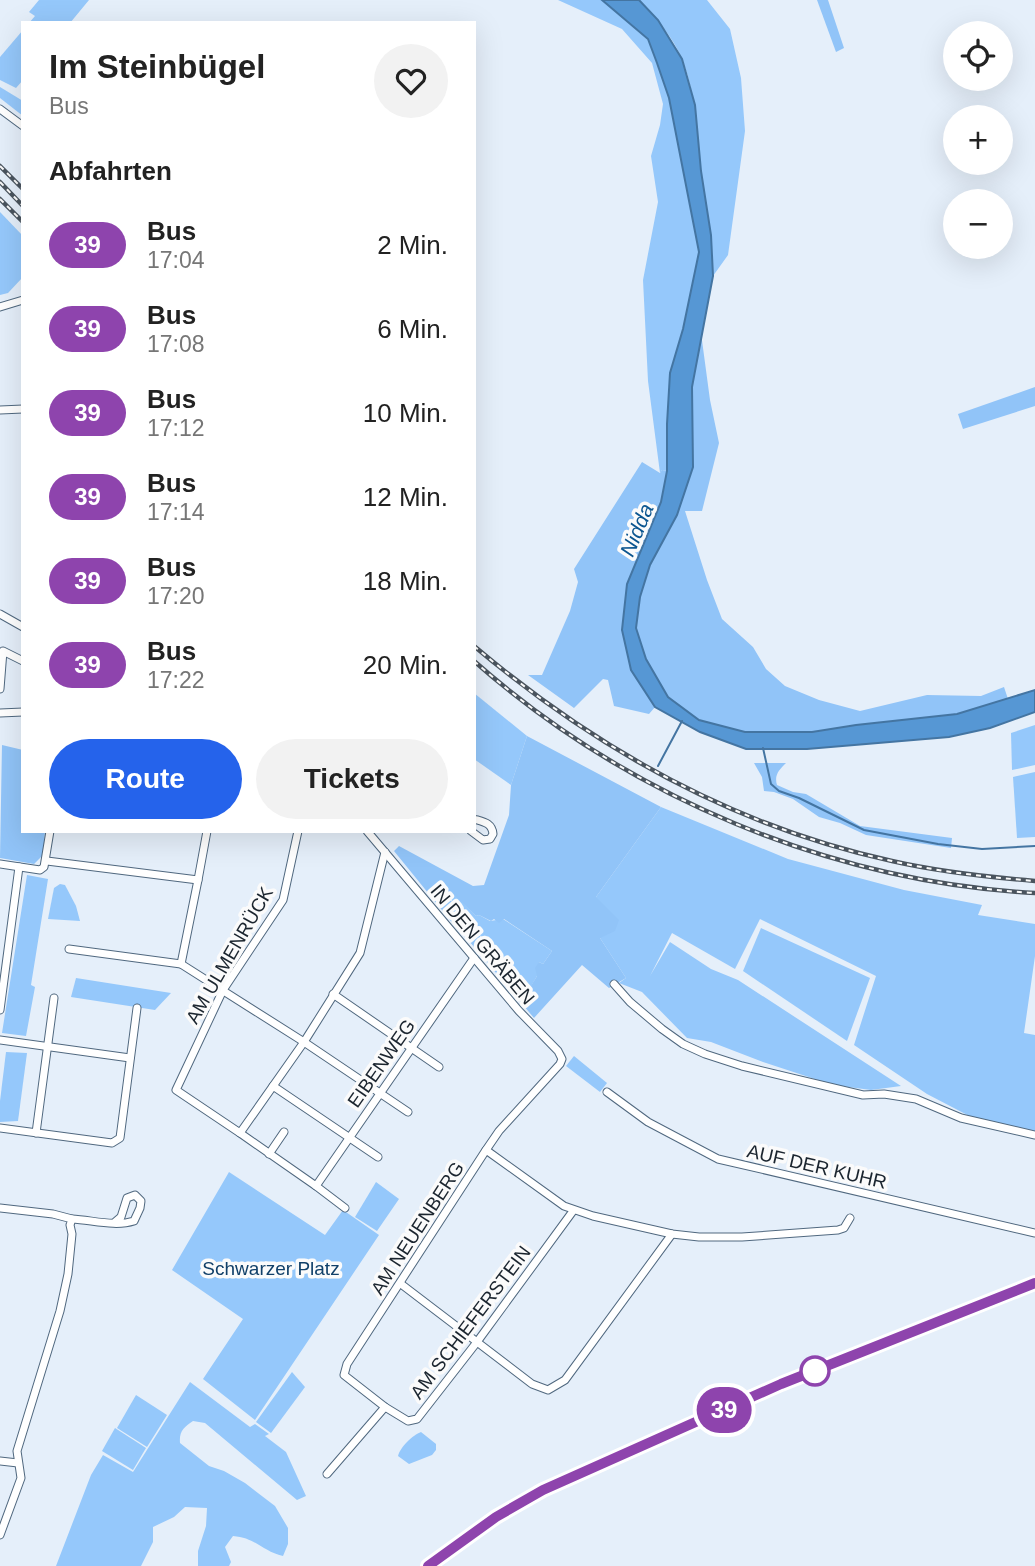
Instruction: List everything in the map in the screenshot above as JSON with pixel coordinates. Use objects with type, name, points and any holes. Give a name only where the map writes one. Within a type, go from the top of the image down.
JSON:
[{"type":"street","points":[[0,109],[21,125]]},
{"type":"street","points":[[0,307],[21,301]]},
{"type":"street","points":[[0,410],[21,409]]},
{"type":"street","points":[[0,614],[21,626]]},
{"type":"street","points":[[0,689],[3,651],[21,660]]},
{"type":"street","points":[[0,713],[21,712]]},
{"type":"street","points":[[474,833],[483,840],[490,839],[493,834],[488,824],[476,820]]},
{"type":"street","points":[[0,864],[40,870],[47,861],[50,833]]},
{"type":"street","points":[[181,964],[207,833]]},
{"type":"street","name":"AM ULMENRÜCK","points":[[240,1133],[176,1090],[223,990],[283,900],[298,833]]},
{"type":"street","name":"IN DEN GRÄBEN","points":[[369,833],[519,1011],[558,1051],[562,1059],[560,1064]]},
{"type":"street","points":[[345,1208],[240,1133],[304,1041],[360,953],[385,852]]},
{"type":"street","points":[[47,861],[198,880]]},
{"type":"street","points":[[0,1010],[4,953],[19,867]]},
{"type":"street","points":[[69,949],[181,964],[304,1041],[408,1112]]},
{"type":"street","name":"EIBENWEG","points":[[316,1186],[474,958]]},
{"type":"street","points":[[614,984],[630,1002],[662,1029],[683,1044],[705,1054],[741,1066],[863,1095],[884,1094],[916,1099],[961,1118],[1035,1135]]},
{"type":"street","points":[[333,994],[439,1067]]},
{"type":"street","points":[[37,1133],[54,998]]},
{"type":"street","points":[[0,1128],[117,1142],[120,1138],[137,1008]]},
{"type":"street","points":[[0,1040],[130,1058]]},
{"type":"street","name":"AM NEUENBERG","points":[[385,1407],[344,1375],[347,1364],[499,1131],[560,1064]]},
{"type":"street","points":[[273,1086],[378,1157]]},
{"type":"street","name":"AUF DER KUHR","points":[[607,1092],[648,1122],[718,1159],[1035,1233]]},
{"type":"street","points":[[269,1154],[284,1132]]},
{"type":"street","points":[[486,1150],[573,1211],[672,1234],[742,1237],[838,1230],[844,1228],[850,1218]]},
{"type":"street","points":[[0,1208],[114,1223]]},
{"type":"street","name":"AM SCHIEFERSTEIN","points":[[327,1474],[385,1407],[408,1421],[417,1419],[573,1211]]},
{"type":"street","points":[[0,1535],[21,1478],[17,1451],[60,1311],[68,1276],[72,1219]]},
{"type":"street","points":[[401,1284],[536,1387],[548,1390],[559,1385],[573,1370],[672,1234]]},
{"type":"street","points":[[428,1566],[496,1517],[543,1490],[781,1384],[1035,1282]]},
{"type":"street","points":[[0,1461],[18,1463]]},
{"type":"green space","points":[[39,0],[89,0],[72,21],[31,21],[35,16],[29,12]]},
{"type":"green space","points":[[558,0],[602,0],[626,19],[648,39],[669,98],[699,252],[683,329],[670,373],[667,471],[662,470],[660,473],[648,381],[643,280],[658,202],[651,156],[663,104],[652,63],[622,29]]},
{"type":"green space","points":[[639,0],[707,0],[730,29],[741,78],[745,131],[728,255],[713,276],[691,87],[679,52],[658,21]]},
{"type":"green space","points":[[21,32],[21,82],[16,88],[0,80],[0,57]]},
{"type":"green space","points":[[0,87],[21,100],[21,114],[0,98]]},
{"type":"green space","points":[[0,212],[21,234],[21,279],[8,293],[0,295]]},
{"type":"green space","points":[[476,695],[527,736],[511,785],[476,760]]},
{"type":"green space","points":[[1035,725],[1035,765],[1012,770],[1011,733]]},
{"type":"green space","points":[[1035,772],[1035,837],[1017,838],[1013,777]]},
{"type":"green space","points":[[661,807],[788,859],[904,890],[982,905],[978,915],[1035,924],[1035,956],[1024,1033],[1035,1035],[1035,1132],[975,1119],[927,1094],[854,1045],[876,976],[760,919],[735,969],[672,933],[650,976],[670,942],[711,969],[738,980],[901,1086],[871,1090],[833,1085],[711,1042],[687,1038],[642,992],[619,983],[626,978],[600,938],[596,897]]},
{"type":"green space","points":[[27,875],[48,879],[31,985],[35,987],[26,1036],[2,1033]]},
{"type":"green space","points":[[60,884],[65,885],[80,921],[48,919],[54,888]]},
{"type":"green space","points":[[454,894],[476,916],[490,921],[503,919],[552,951],[543,964],[539,962],[537,976],[527,993],[449,897]]},
{"type":"green space","points":[[761,928],[870,978],[847,1041],[743,971]]},
{"type":"green space","points":[[76,978],[171,993],[155,1010],[71,997]]},
{"type":"green space","points":[[6,1052],[27,1053],[18,1121],[0,1122],[0,1101]]},
{"type":"green space","points":[[574,1056],[607,1083],[600,1092],[566,1066]]},
{"type":"green space","name":"Schwarzer Platz","points":[[229,1172],[325,1235],[343,1210],[379,1235],[255,1420],[203,1379],[243,1319],[172,1270]]},
{"type":"green space","points":[[376,1182],[399,1199],[377,1231],[355,1217]]},
{"type":"green space","points":[[292,1372],[305,1387],[271,1433],[256,1422]]},
{"type":"green space","points":[[190,1382],[250,1427],[255,1424],[269,1434],[265,1436],[286,1452],[306,1496],[297,1500],[205,1423],[193,1421],[180,1435],[180,1443],[209,1466],[245,1483],[275,1506],[288,1528],[288,1544],[283,1556],[248,1539],[233,1536],[225,1547],[231,1562],[229,1566],[198,1566],[198,1551],[206,1526],[207,1508],[185,1507],[174,1517],[153,1527],[153,1542],[141,1566],[56,1566],[91,1475],[103,1455],[133,1472]]},
{"type":"green space","points":[[136,1395],[167,1415],[147,1447],[117,1428]]},
{"type":"green space","points":[[115,1428],[146,1448],[133,1470],[102,1451]]},
{"type":"green space","points":[[421,1432],[436,1444],[436,1450],[432,1455],[409,1464],[398,1456],[399,1453],[407,1442]]},
{"type":"shaded area","points":[[602,0],[639,0],[658,20],[682,59],[695,105],[701,171],[711,235],[713,276],[692,387],[693,467],[677,515],[650,565],[640,597],[636,628],[646,659],[668,697],[699,720],[745,732],[812,732],[957,714],[1035,690],[1035,712],[990,728],[949,737],[807,749],[746,749],[700,732],[655,707],[631,670],[622,630],[627,584],[661,502],[667,471],[670,373],[683,329],[699,252],[669,98],[648,39]]},
{"type":"shaded area","points":[[817,0],[828,0],[844,48],[836,52]]},
{"type":"shaded area","points":[[701,333],[719,443],[702,511],[685,511],[722,619],[753,647],[766,669],[785,686],[819,700],[860,711],[927,695],[981,696],[1004,687],[1008,699],[957,714],[812,732],[745,732],[699,720],[668,697],[646,659],[636,628],[640,597],[650,565],[677,515],[693,467],[692,387]]},
{"type":"shaded area","points":[[1035,387],[1035,406],[963,429],[958,414]]},
{"type":"shaded area","points":[[642,462],[660,473],[662,470],[667,471],[661,502],[642,545],[631,670],[655,707],[649,714],[614,706],[608,680],[603,679],[574,708],[528,675],[542,675],[570,611],[578,582],[574,569]]},
{"type":"shaded area","points":[[527,736],[661,807],[596,897],[619,920],[615,931],[600,938],[626,978],[609,988],[582,965],[534,1018],[469,941],[478,934],[527,992],[537,976],[535,968],[539,962],[543,964],[552,951],[504,919],[499,923],[494,919],[491,921],[476,916],[453,894],[449,898],[471,926],[463,936],[394,851],[399,846],[473,886],[484,885],[509,815],[511,785]]},
{"type":"shaded area","points":[[2,745],[21,750],[21,833],[45,833],[43,855],[34,864],[0,858]]},
{"type":"shaded area","points":[[754,763],[786,763],[778,773],[777,785],[806,794],[860,826],[952,838],[951,848],[866,835],[819,817],[793,799],[764,791],[762,777]]},
{"type":"waterway","points":[[658,766],[682,721]]},
{"type":"waterway","points":[[763,748],[771,784],[779,791],[864,830],[982,849],[1035,846]]},
{"type":"railway","points":[[0,166],[21,187]]},
{"type":"railway","points":[[0,182],[21,204]]},
{"type":"railway","points":[[0,199],[21,220]]},
{"type":"railway","points":[[476,648],[569,718],[619,750],[670,779],[778,828],[892,861],[964,874],[1035,881]]},
{"type":"railway","points":[[476,663],[534,709],[597,753],[665,791],[735,824],[808,850],[882,871],[958,885],[1035,893]]},
{"type":"bus line","name":"39","points":[[428,1566],[496,1517],[543,1490],[781,1384],[1035,1283]]},
{"type":"water label","name":"Nidda","points":[[637,530]]}]
